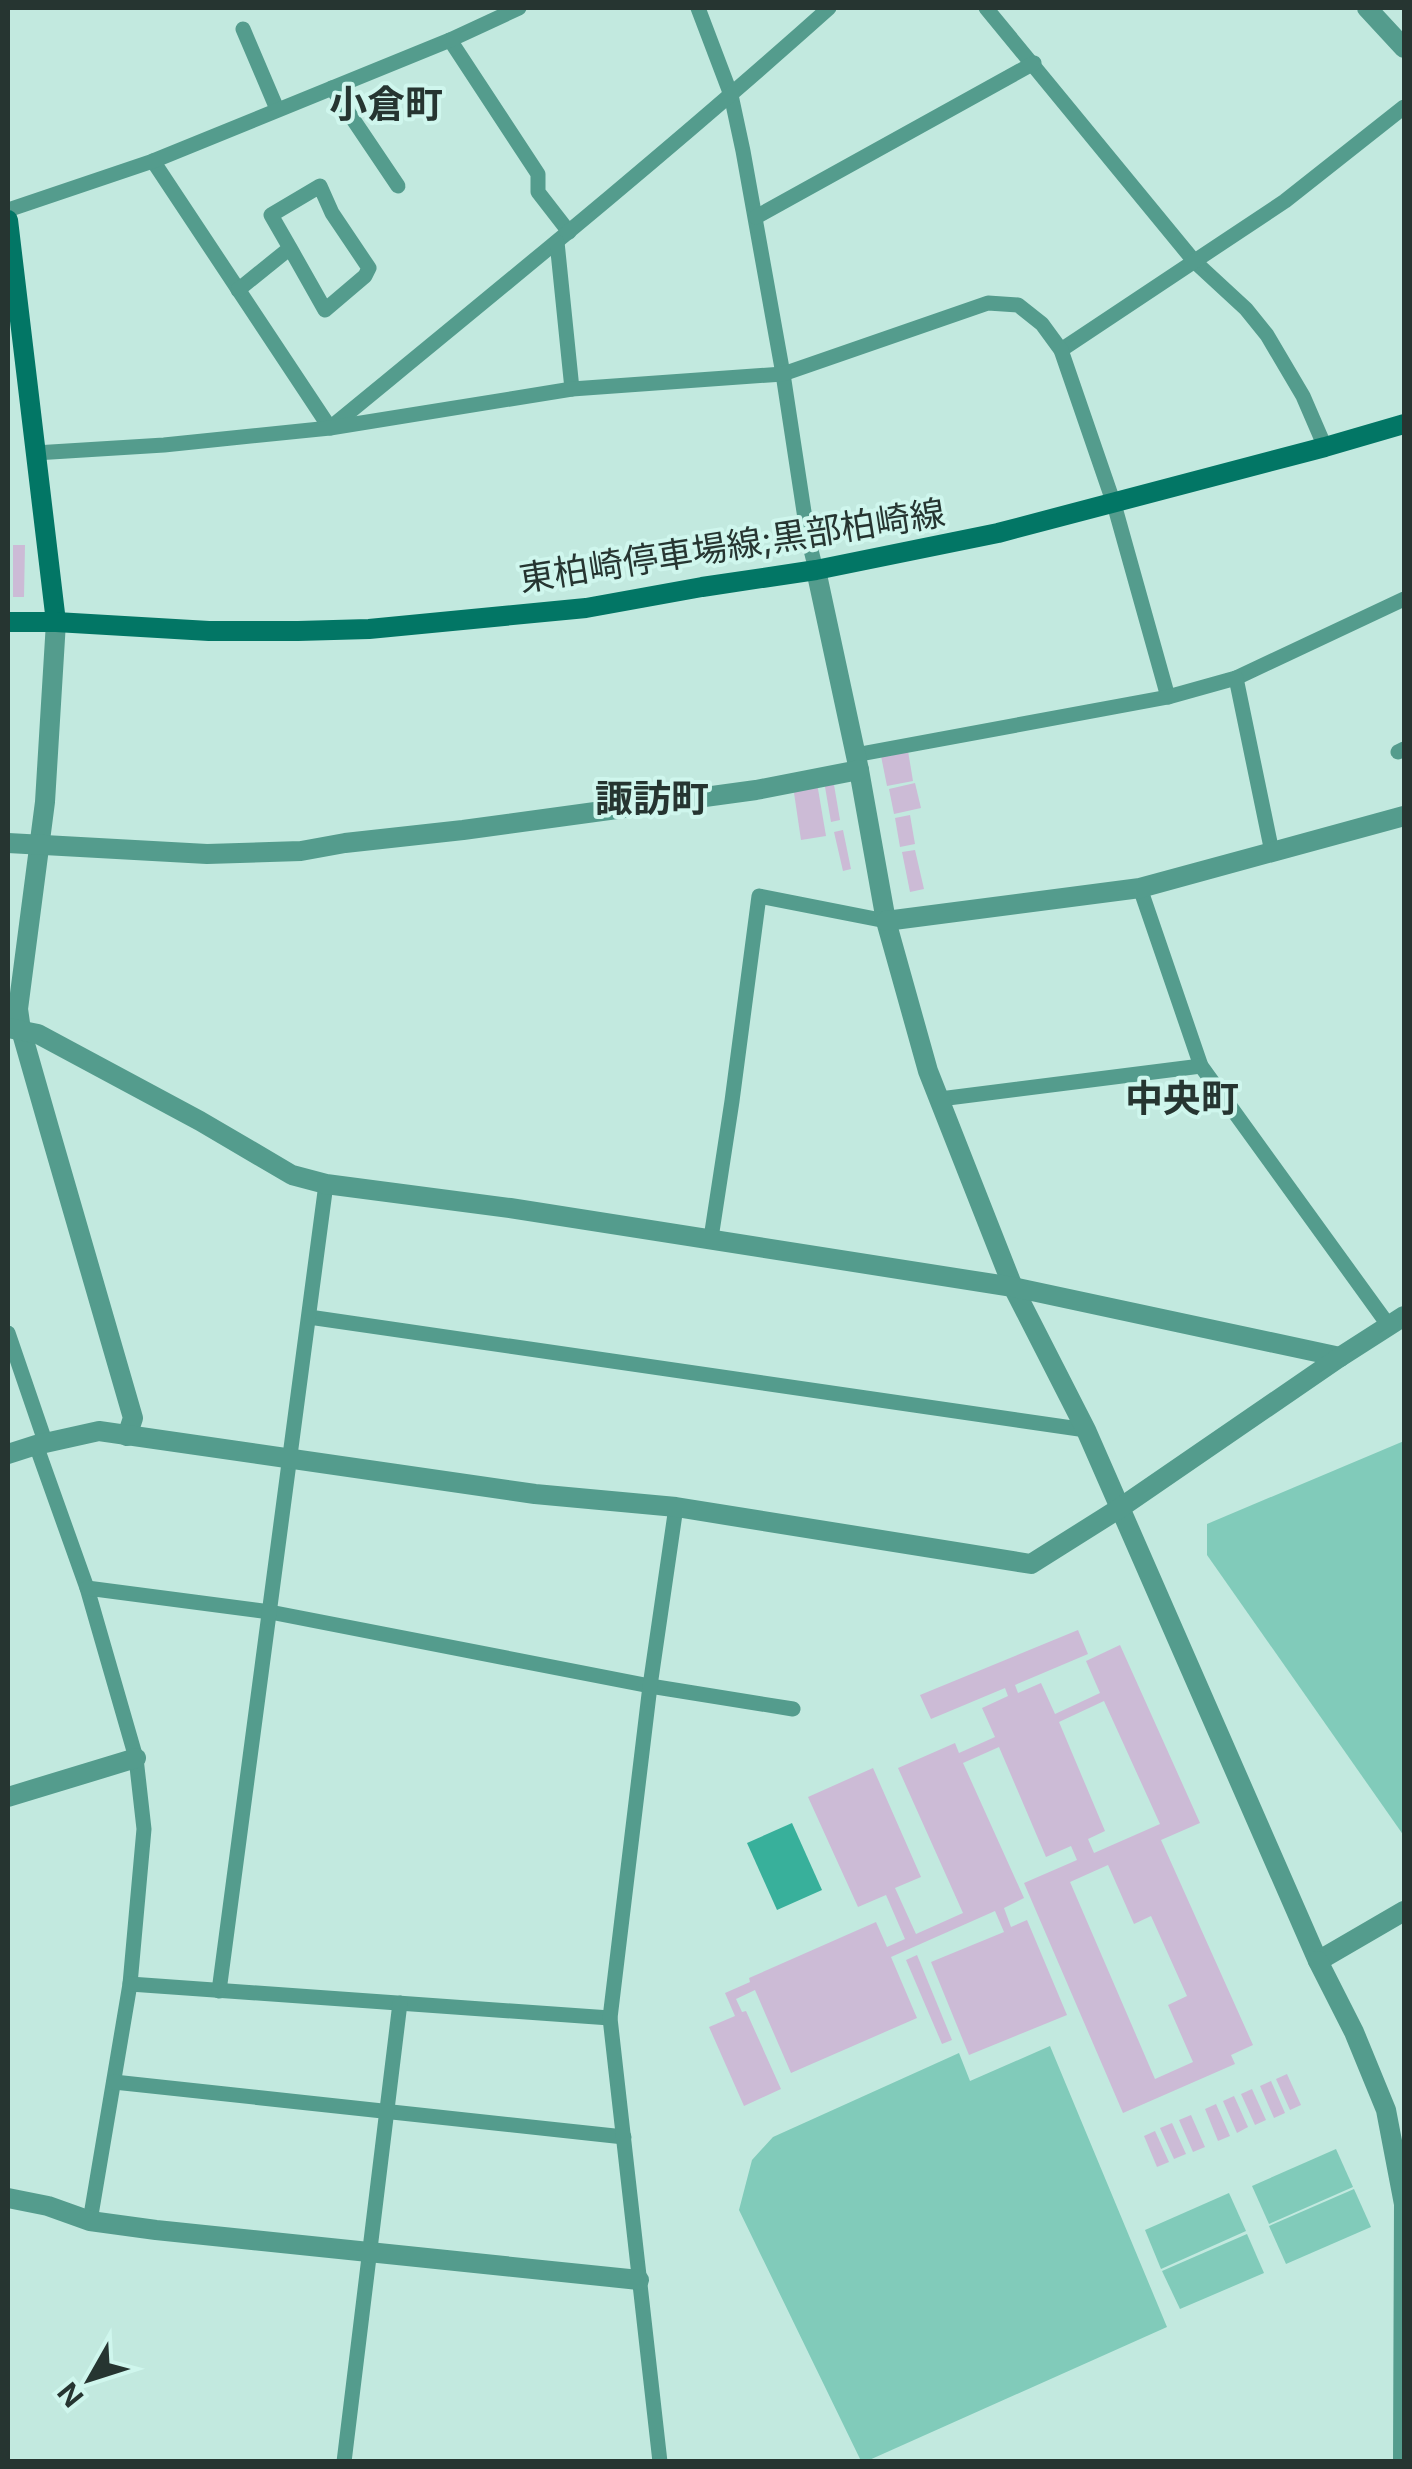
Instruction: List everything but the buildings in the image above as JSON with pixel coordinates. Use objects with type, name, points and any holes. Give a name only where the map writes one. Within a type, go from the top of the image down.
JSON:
[{"type":"main road","points":[[8,220],[56,622]]},
{"type":"main road","name":"東柏崎停車場線;黒部柏崎線","points":[[8,622],[210,631],[369,629],[586,608],[932,548],[1114,504],[1404,424]]},
{"type":"street","points":[[8,210],[153,161],[450,40],[518,8]]},
{"type":"street","points":[[698,8],[730,95],[756,217],[808,538],[857,763],[886,921],[928,1070],[1013,1287],[1086,1430],[1386,2110],[1404,2204],[1403,2462]]},
{"type":"street","points":[[330,428],[563,237],[829,8]]},
{"type":"street","points":[[986,8],[1194,261],[1268,335],[1303,396],[1325,447]]},
{"type":"street","points":[[1367,8],[1404,48]]},
{"type":"street","points":[[243,29],[277,109]]},
{"type":"street","points":[[450,40],[538,174],[538,192],[563,237],[572,389]]},
{"type":"street","points":[[756,217],[1034,63]]},
{"type":"street","points":[[332,88],[398,186]]},
{"type":"street","points":[[1061,350],[1285,201],[1404,107]]},
{"type":"street","points":[[153,161],[330,428]]},
{"type":"street","points":[[320,186],[332,213],[368,268],[365,276],[325,310],[290,248],[271,215],[320,186]]},
{"type":"street","points":[[238,290],[290,248]]},
{"type":"street","points":[[35,453],[330,428],[572,389],[783,374],[988,303],[1018,305],[1042,324],[1061,350],[1114,504],[1168,697]]},
{"type":"street","points":[[8,843],[217,854],[300,851],[756,790],[857,763],[1168,697],[1236,678],[1404,599]]},
{"type":"street","points":[[56,622],[40,846],[14,1029],[132,1418],[127,1436]]},
{"type":"street","points":[[1236,678],[1272,852]]},
{"type":"street","points":[[711,1238],[759,896],[886,921],[1140,888],[1404,816]]},
{"type":"street","points":[[8,1454],[99,1431],[535,1494],[676,1507],[1032,1564],[1396,1321],[1202,1066],[1140,888]]},
{"type":"street","points":[[14,1029],[38,1034],[94,1063],[292,1175],[326,1184],[711,1238],[1013,1287],[1340,1357]]},
{"type":"street","points":[[940,1099],[1202,1066]]},
{"type":"street","points":[[219,1991],[326,1184]]},
{"type":"street","points":[[308,1317],[1086,1430]]},
{"type":"street","points":[[8,1333],[136,1758],[144,1830],[130,1984],[90,2221]]},
{"type":"street","points":[[8,1387],[24,1382]]},
{"type":"street","points":[[660,2462],[610,2018],[676,1507]]},
{"type":"street","points":[[86,1588],[270,1612],[650,1686],[793,1709]]},
{"type":"street","points":[[8,1797],[136,1758]]},
{"type":"street","points":[[1318,1961],[1404,1911]]},
{"type":"street","points":[[130,1984],[610,2018]]},
{"type":"street","points":[[344,2462],[400,2003]]},
{"type":"street","points":[[114,2082],[624,2137]]},
{"type":"street","points":[[8,2198],[48,2206],[90,2221],[156,2230],[640,2280]]},
{"type":"shaded area","points":[[1404,1441],[1404,1836],[1207,1555],[1207,1524]]},
{"type":"shaded area","points":[[792,1823],[822,1890],[777,1910],[747,1843]]},
{"type":"shaded area","points":[[1050,2046],[1167,2327],[861,2461],[739,2210],[752,2160],[773,2137],[959,2053],[970,2081]]},
{"type":"shaded area","points":[[1336,2149],[1353,2187],[1269,2224],[1252,2186]]},
{"type":"shaded area","points":[[1354,2189],[1371,2227],[1286,2264],[1269,2226]]},
{"type":"shaded area","points":[[1229,2193],[1246,2231],[1161,2269],[1145,2230]]},
{"type":"shaded area","points":[[1247,2234],[1264,2273],[1180,2309],[1162,2271]]},
{"type":"district","name":"小倉町","points":[[386,105]]},
{"type":"district","name":"諏訪町","points":[[652,799]]},
{"type":"district","name":"中央町","points":[[1182,1099]]}]
